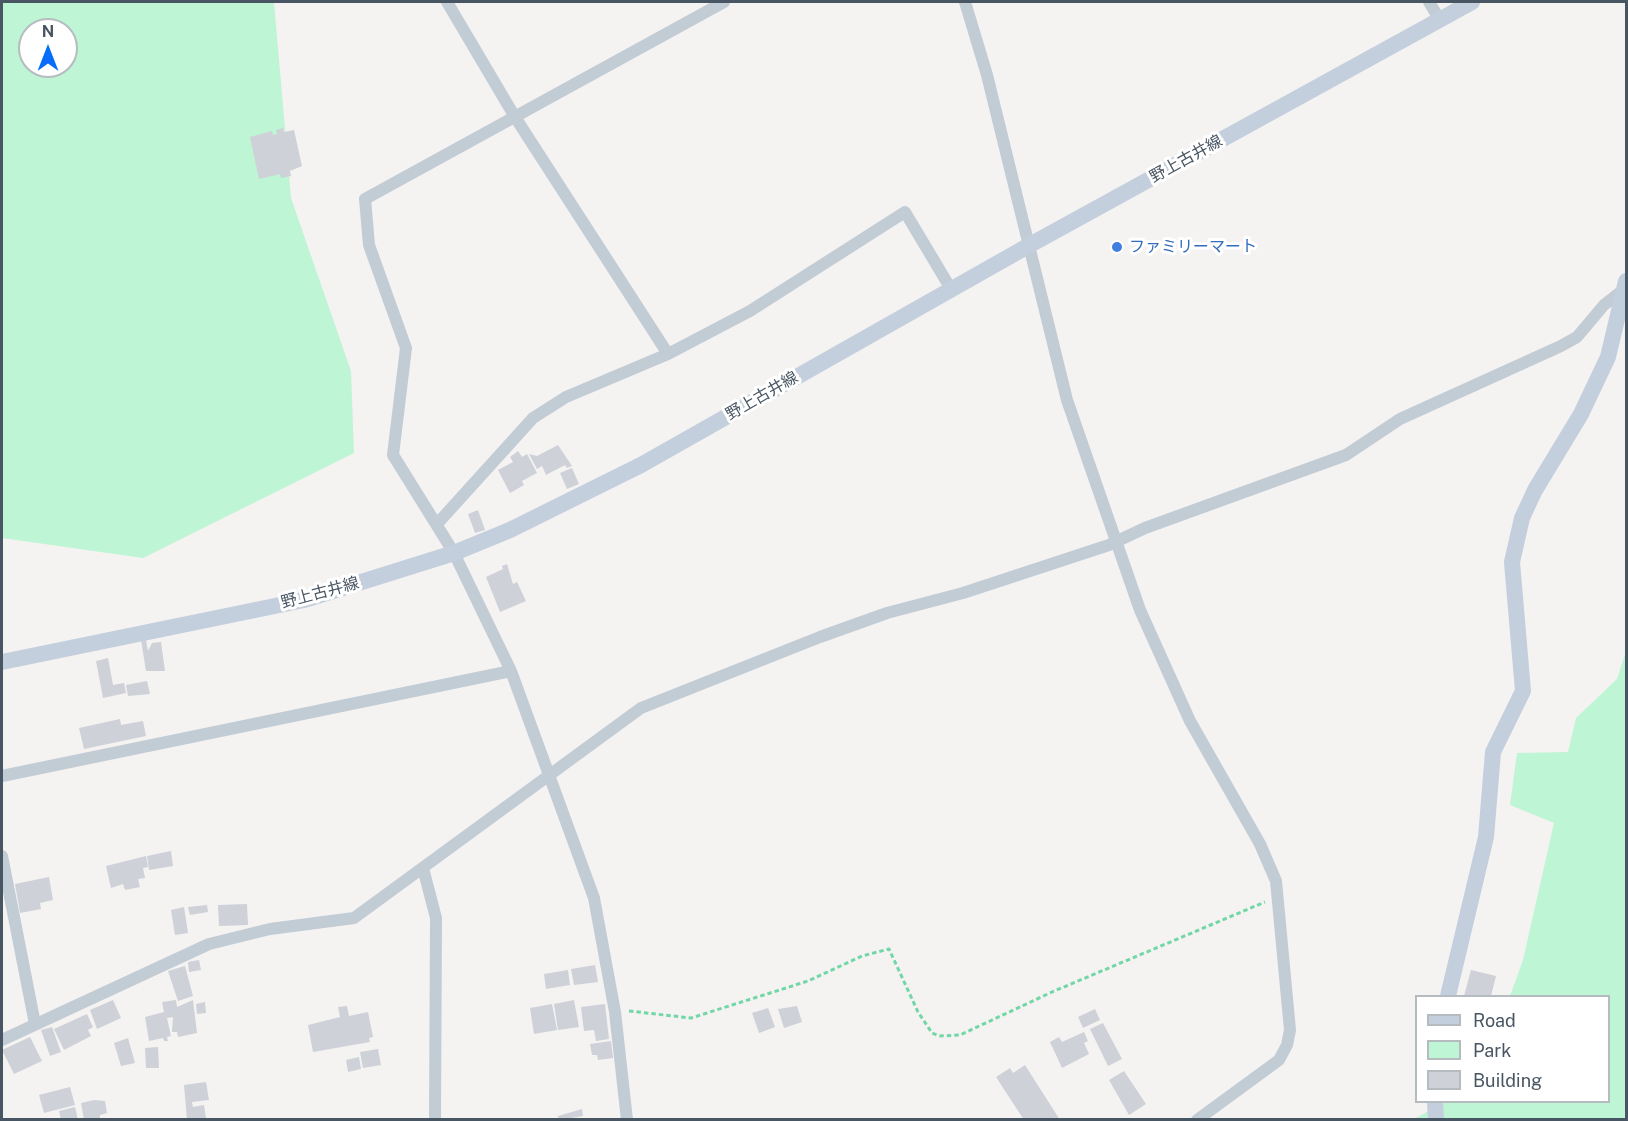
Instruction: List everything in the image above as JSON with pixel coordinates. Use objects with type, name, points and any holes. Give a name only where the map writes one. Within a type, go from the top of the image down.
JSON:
[{"type":"main road","name":"野上古井線","points":[[2,662],[304,600],[454,553],[510,530],[641,465],[1028,246],[1472,2]]},
{"type":"main road","points":[[1448,995],[1486,837],[1492,752],[1523,691],[1512,562],[1522,518],[1535,490],[1581,414],[1608,357],[1624,286]]},
{"type":"main road","points":[[1435,1103],[1436,1119]]},
{"type":"street","points":[[447,2],[515,117],[668,354]]},
{"type":"street","points":[[627,1119],[615,1012],[594,898],[511,671],[454,553],[393,454],[406,348],[369,245],[365,199],[724,2]]},
{"type":"street","points":[[965,2],[987,75],[1066,400],[1118,541],[1140,610],[1190,721],[1260,844],[1276,881],[1290,1030],[1287,1045],[1279,1060],[1197,1119]]},
{"type":"street","points":[[1429,2],[1440,20]]},
{"type":"street","points":[[437,524],[533,418],[566,397],[668,354],[750,311],[904,212],[951,289]]},
{"type":"street","points":[[2,1040],[209,944],[270,929],[354,918],[641,708],[886,613],[963,593],[1118,541],[1145,528],[1346,455],[1400,419],[1561,346],[1589,326],[1604,305],[1624,286]]},
{"type":"street","points":[[2,776],[511,671]]},
{"type":"street","points":[[2,856],[35,1024]]},
{"type":"street","points":[[423,868],[436,918],[435,1119]]},
{"type":"path","points":[[615,1012],[691,1018],[808,981],[862,956],[889,949],[918,1012],[932,1033],[939,1036],[960,1035],[1052,992],[1259,903],[1278,898]]},
{"type":"green space","points":[[2,2],[274,2],[291,198],[351,371],[354,453],[143,558],[2,538]]},
{"type":"green space","points":[[1626,651],[1626,1119],[1412,1120],[1443,1103],[1610,1103],[1610,995],[1510,995],[1523,960],[1554,823],[1510,805],[1517,753],[1568,752],[1576,718],[1617,679]]},
{"type":"building","points":[[283,128],[284,132],[294,130],[302,166],[290,171],[291,176],[281,178],[280,174],[259,179],[250,137],[272,131],[273,135],[277,134],[276,130]]},
{"type":"building","points":[[558,445],[572,466],[567,468],[565,465],[546,475],[542,466],[537,469],[529,454],[537,456]]},
{"type":"building","points":[[518,451],[522,457],[527,454],[537,473],[522,481],[524,485],[510,493],[498,470],[513,462],[510,457]]},
{"type":"building","points":[[572,468],[579,484],[567,489],[560,473]]},
{"type":"building","points":[[478,510],[485,530],[475,533],[468,514]]},
{"type":"building","points":[[507,564],[513,584],[517,582],[526,601],[500,612],[486,577],[503,569],[502,566]]},
{"type":"building","points":[[141,640],[146,640],[148,651],[152,643],[161,642],[165,671],[146,671]]},
{"type":"building","points":[[108,658],[113,685],[124,683],[126,693],[103,698],[96,661]]},
{"type":"building","points":[[147,681],[150,694],[128,696],[126,685]]},
{"type":"building","points":[[120,719],[121,725],[143,721],[146,736],[84,749],[79,728]]},
{"type":"building","points":[[171,851],[173,866],[149,870],[147,856]]},
{"type":"building","points":[[146,856],[148,867],[143,868],[145,878],[138,879],[140,887],[125,890],[123,884],[111,888],[106,866]]},
{"type":"building","points":[[49,877],[53,900],[40,903],[41,909],[20,913],[15,884]]},
{"type":"building","points":[[247,904],[248,925],[219,926],[218,905]]},
{"type":"building","points":[[207,905],[208,912],[190,915],[188,907]]},
{"type":"building","points":[[184,907],[188,933],[175,935],[171,910]]},
{"type":"building","points":[[199,960],[201,970],[189,972],[188,962]]},
{"type":"building","points":[[595,965],[598,982],[574,985],[571,969]]},
{"type":"building","points":[[185,966],[193,996],[178,1001],[168,971]]},
{"type":"building","points":[[568,970],[570,985],[546,989],[544,974]]},
{"type":"building","points":[[1471,970],[1496,976],[1491,995],[1464,995]]},
{"type":"building","points":[[113,1000],[121,1018],[97,1029],[90,1010]]},
{"type":"building","points":[[176,1000],[177,1007],[193,1000],[197,1033],[178,1037],[177,1032],[172,1032],[173,1017],[167,1018],[171,1036],[167,1037],[168,1041],[164,1041],[163,1038],[149,1041],[145,1017],[164,1012],[162,1002]]},
{"type":"building","points":[[574,1000],[579,1027],[558,1030],[554,1004]]},
{"type":"building","points":[[205,1002],[206,1013],[197,1014],[196,1004]]},
{"type":"building","points":[[552,1004],[557,1030],[534,1034],[530,1008]]},
{"type":"building","points":[[605,1004],[609,1039],[596,1041],[594,1030],[584,1031],[581,1007]]},
{"type":"building","points":[[347,1006],[349,1016],[368,1012],[373,1037],[369,1038],[370,1042],[313,1052],[308,1025],[340,1017],[338,1007]]},
{"type":"building","points":[[797,1006],[802,1022],[784,1028],[778,1009]]},
{"type":"building","points":[[768,1008],[775,1027],[759,1033],[752,1013]]},
{"type":"building","points":[[1095,1009],[1100,1020],[1083,1028],[1078,1017]]},
{"type":"building","points":[[87,1014],[93,1027],[88,1030],[91,1036],[64,1050],[54,1029]]},
{"type":"building","points":[[1103,1023],[1122,1059],[1108,1066],[1090,1029]]},
{"type":"building","points":[[52,1027],[61,1052],[50,1056],[41,1030]]},
{"type":"building","points":[[1084,1032],[1088,1041],[1084,1043],[1089,1054],[1062,1068],[1050,1042],[1059,1037],[1062,1042]]},
{"type":"building","points":[[30,1037],[42,1061],[14,1074],[2,1050]]},
{"type":"building","points":[[128,1038],[135,1063],[121,1066],[114,1043]]},
{"type":"building","points":[[611,1041],[613,1058],[598,1060],[597,1055],[592,1055],[590,1044]]},
{"type":"building","points":[[158,1047],[159,1068],[146,1068],[145,1048]]},
{"type":"building","points":[[378,1049],[381,1065],[363,1068],[360,1052]]},
{"type":"building","points":[[359,1057],[361,1069],[348,1072],[346,1060]]},
{"type":"building","points":[[1025,1065],[1060,1120],[1024,1120],[996,1077],[1010,1068],[1013,1073]]},
{"type":"building","points":[[1124,1071],[1146,1104],[1129,1115],[1109,1080]]},
{"type":"building","points":[[206,1082],[209,1100],[192,1102],[193,1107],[204,1105],[206,1118],[211,1119],[187,1120],[184,1085]]},
{"type":"building","points":[[70,1087],[75,1105],[44,1113],[39,1095]]},
{"type":"building","points":[[94,1100],[105,1101],[107,1113],[100,1115],[100,1120],[84,1120],[81,1103]]},
{"type":"building","points":[[75,1107],[78,1120],[61,1120],[59,1111]]},
{"type":"building","points":[[582,1109],[583,1116],[559,1120],[558,1116]]},
{"type":"place","name":"ファミリーマート","points":[[1117,247]]}]
